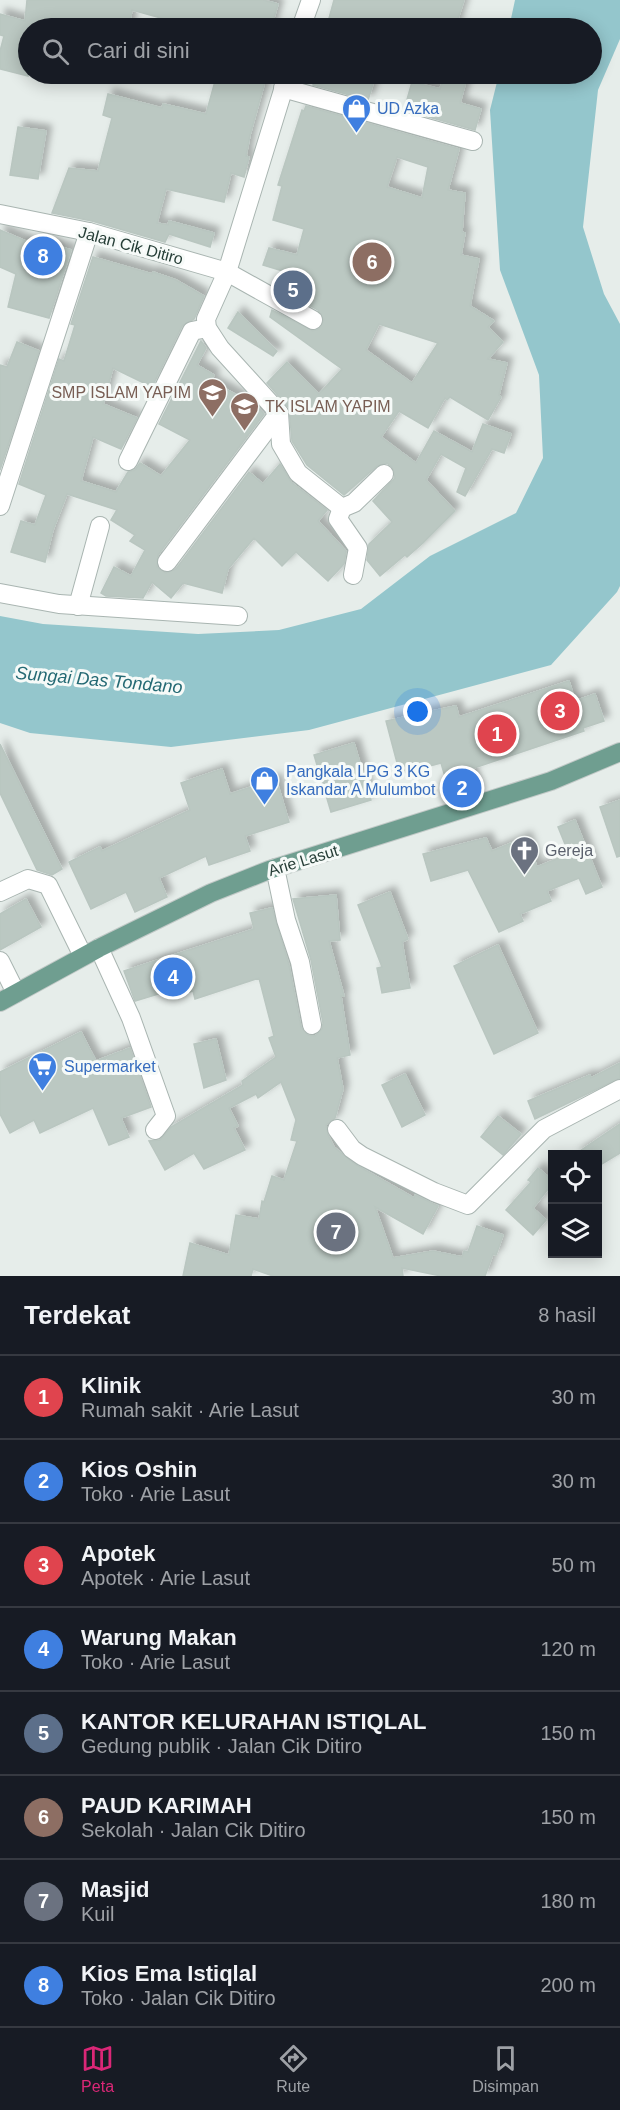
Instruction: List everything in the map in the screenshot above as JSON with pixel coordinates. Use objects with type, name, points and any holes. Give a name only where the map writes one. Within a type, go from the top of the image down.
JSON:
[{"type":"main road","name":"Arie Lasut","points":[[8,998],[83,956],[211,893],[275,868],[551,781],[620,752]]},
{"type":"street","points":[[305,18],[311,0]]},
{"type":"street","points":[[284,84],[227,272],[209,310],[207,327],[220,348],[279,412],[281,444],[298,473],[342,508]]},
{"type":"street","points":[[294,84],[473,141]]},
{"type":"street","name":"Jalan Cik Ditiro","points":[[0,214],[89,232],[227,272],[313,320]]},
{"type":"street","points":[[0,506],[89,232]]},
{"type":"street","points":[[128,461],[192,331],[207,327]]},
{"type":"street","points":[[167,562],[279,412]]},
{"type":"street","points":[[354,575],[358,548],[338,519],[342,508],[354,503],[384,474]]},
{"type":"street","points":[[78,606],[100,526]]},
{"type":"street","points":[[0,593],[78,606],[238,616]]},
{"type":"street","points":[[275,868],[286,920],[300,962],[312,1024]]},
{"type":"street","points":[[0,892],[28,879],[48,885],[83,956]]},
{"type":"street","points":[[99,948],[131,1018],[165,1116],[154,1130]]},
{"type":"street","points":[[0,961],[8,998]]},
{"type":"street","points":[[337,1129],[352,1149],[362,1156],[434,1192],[468,1205],[544,1129],[620,1089]]},
{"type":"water","points":[[515,0],[620,0],[620,39],[602,81],[602,18],[511,18]]},
{"type":"water","name":"Sungai Das Tondano","points":[[496,84],[601,84],[598,90],[583,227],[604,294],[620,324],[620,586],[617,592],[551,665],[309,730],[171,747],[30,733],[0,723],[0,616],[43,624],[198,634],[279,630],[361,609],[430,556],[516,513],[543,458],[539,375],[500,270],[490,110]]},
{"type":"building","points":[[27,0],[263,0],[278,4],[274,18],[161,18],[132,10],[131,18],[25,18]]},
{"type":"building","points":[[334,0],[464,0],[458,18],[329,18]]},
{"type":"building","points":[[0,14],[18,19],[18,74],[0,69],[0,51],[4,36],[0,35]]},
{"type":"building","points":[[214,84],[264,84],[250,135],[246,156],[249,157],[244,177],[231,173],[224,202],[166,189],[157,223],[168,225],[169,221],[214,233],[210,247],[169,234],[165,242],[92,221],[52,213],[69,168],[98,171],[112,118],[103,115],[108,94],[162,108],[163,104],[206,114]]},
{"type":"building","points":[[313,84],[373,84],[368,100]]},
{"type":"building","points":[[411,84],[440,89],[441,84],[465,84],[460,103],[481,109],[475,130],[404,110]]},
{"type":"building","points":[[306,106],[459,149],[448,190],[465,193],[462,232],[465,233],[461,255],[479,259],[470,306],[494,321],[488,327],[503,342],[488,359],[507,363],[499,395],[501,397],[488,420],[450,397],[447,400],[445,398],[428,428],[399,411],[381,437],[416,463],[434,431],[472,452],[483,424],[511,434],[504,453],[492,449],[465,496],[457,492],[466,468],[441,454],[426,480],[455,511],[407,557],[405,555],[380,576],[367,560],[369,544],[392,522],[373,501],[395,478],[392,467],[387,463],[377,466],[344,495],[307,465],[292,441],[289,408],[267,383],[287,362],[319,394],[342,369],[270,317],[272,310],[313,331],[319,329],[324,320],[318,310],[280,289],[286,272],[263,265],[269,248],[297,255],[304,229],[273,220],[282,186],[278,185],[302,110],[304,111]],"holes":[[[397,157],[428,167],[422,198],[387,187]],[[379,324],[438,343],[412,383],[366,350]]]},
{"type":"building","points":[[18,127],[46,131],[38,179],[10,175]]},
{"type":"building","points":[[0,230],[28,242],[26,255],[36,258],[42,241],[71,250],[49,318],[8,307],[16,274],[0,267]]},
{"type":"building","points":[[93,257],[176,280],[204,296],[194,319],[182,326],[152,387],[113,368],[103,404],[137,418],[121,449],[93,437],[81,481],[116,492],[128,472],[135,470],[140,463],[161,476],[190,440],[159,424],[201,341],[206,348],[197,365],[214,375],[211,381],[249,402],[251,399],[264,414],[158,555],[157,567],[166,573],[176,569],[249,472],[263,484],[280,464],[291,482],[327,510],[318,521],[346,551],[344,564],[328,581],[296,552],[282,566],[254,538],[228,569],[222,593],[183,583],[171,598],[152,582],[143,598],[106,596],[101,593],[114,567],[131,576],[145,550],[130,541],[135,535],[111,520],[117,510],[67,494],[53,530],[45,562],[11,552],[21,521],[35,525],[46,495],[19,484],[59,359],[64,361],[75,325],[71,324]]},
{"type":"building","points":[[238,312],[277,351],[273,356],[228,328]]},
{"type":"building","points":[[17,342],[39,351],[0,470],[0,365],[7,367]]},
{"type":"building","points":[[569,681],[575,701],[595,694],[604,721],[583,728],[584,731],[471,769],[476,793],[452,801],[441,763],[400,774],[386,721],[456,706],[459,717]]},
{"type":"building","points":[[354,743],[371,800],[331,812],[314,755]]},
{"type":"building","points":[[0,744],[62,869],[52,875],[37,870],[0,793]]},
{"type":"building","points":[[222,769],[230,794],[276,779],[289,822],[245,836],[250,851],[209,865],[206,856],[159,878],[167,897],[135,912],[126,892],[91,909],[69,862],[100,847],[102,851],[190,810],[181,783]]},
{"type":"building","points":[[620,800],[620,856],[617,857],[600,807]]},
{"type":"building","points":[[575,820],[602,887],[586,894],[579,878],[547,891],[551,901],[520,914],[523,921],[499,932],[468,870],[431,881],[423,854],[486,838],[492,851],[526,837],[537,867],[569,854],[558,827]]},
{"type":"building","points":[[390,892],[408,939],[402,942],[410,988],[382,993],[377,968],[382,967],[358,905]]},
{"type":"building","points":[[336,895],[340,940],[329,941],[344,996],[341,996],[350,1055],[337,1058],[343,1089],[335,1118],[326,1125],[328,1135],[334,1147],[356,1165],[414,1198],[415,1195],[438,1206],[423,1234],[375,1207],[393,1258],[433,1251],[462,1257],[464,1251],[468,1252],[477,1226],[503,1235],[496,1255],[493,1254],[485,1276],[441,1276],[402,1268],[403,1276],[273,1276],[253,1269],[251,1276],[183,1276],[190,1243],[229,1255],[236,1215],[259,1219],[262,1201],[264,1202],[272,1176],[284,1180],[297,1141],[291,1140],[296,1120],[281,1082],[258,1098],[256,1094],[229,1108],[238,1126],[234,1128],[245,1150],[204,1169],[194,1153],[165,1170],[149,1141],[160,1140],[171,1127],[243,1085],[242,1081],[276,1057],[269,1038],[274,1036],[259,978],[195,999],[193,991],[170,998],[168,991],[135,1001],[124,971],[254,929],[250,913],[272,908],[289,965],[301,1027],[308,1035],[315,1036],[322,1029],[323,1023],[311,960],[293,899]]},
{"type":"building","points":[[26,899],[41,927],[0,950],[0,914]]},
{"type":"building","points":[[498,945],[538,1033],[494,1054],[454,966]]},
{"type":"building","points":[[81,1032],[96,1061],[130,1048],[151,1107],[121,1118],[129,1137],[109,1145],[93,1108],[40,1133],[34,1120],[10,1133],[0,1114],[0,1072]]},
{"type":"building","points":[[216,1039],[226,1080],[204,1088],[194,1044]]},
{"type":"building","points":[[620,1063],[620,1078],[535,1119],[528,1101],[590,1075],[591,1078]]},
{"type":"building","points":[[405,1074],[425,1115],[402,1127],[382,1085]]},
{"type":"building","points":[[498,1116],[521,1134],[503,1155],[481,1137]]},
{"type":"building","points":[[620,1124],[620,1153],[602,1164],[602,1150],[581,1150]]},
{"type":"building","points":[[538,1168],[548,1177],[548,1189],[533,1208],[546,1220],[533,1235],[506,1210],[531,1182],[528,1180]]},
{"type":"place","name":"UD Azka","points":[[356,134]]},
{"type":"place","name":"Kios Ema Istiqlal","points":[[43,256]]},
{"type":"place","name":"PAUD KARIMAH","points":[[372,262]]},
{"type":"place","name":"KANTOR KELURAHAN ISTIQLAL","points":[[293,290]]},
{"type":"place","name":"SMP ISLAM YAPIM","points":[[212,418]]},
{"type":"place","name":"TK ISLAM YAPIM","points":[[244,432]]},
{"type":"place","name":"Apotek","points":[[560,711]]},
{"type":"place","name":"Klinik","points":[[497,734]]},
{"type":"place","name":"Kios Oshin","points":[[462,788]]},
{"type":"place","name":"Pangkala LPG 3 KG Iskandar A Mulumbot","points":[[265,806]]},
{"type":"place","name":"Gereja","points":[[524,876]]},
{"type":"place","name":"Warung Makan","points":[[173,977]]},
{"type":"place","name":"Supermarket","points":[[43,1092]]},
{"type":"place","name":"Masjid","points":[[336,1232]]}]
